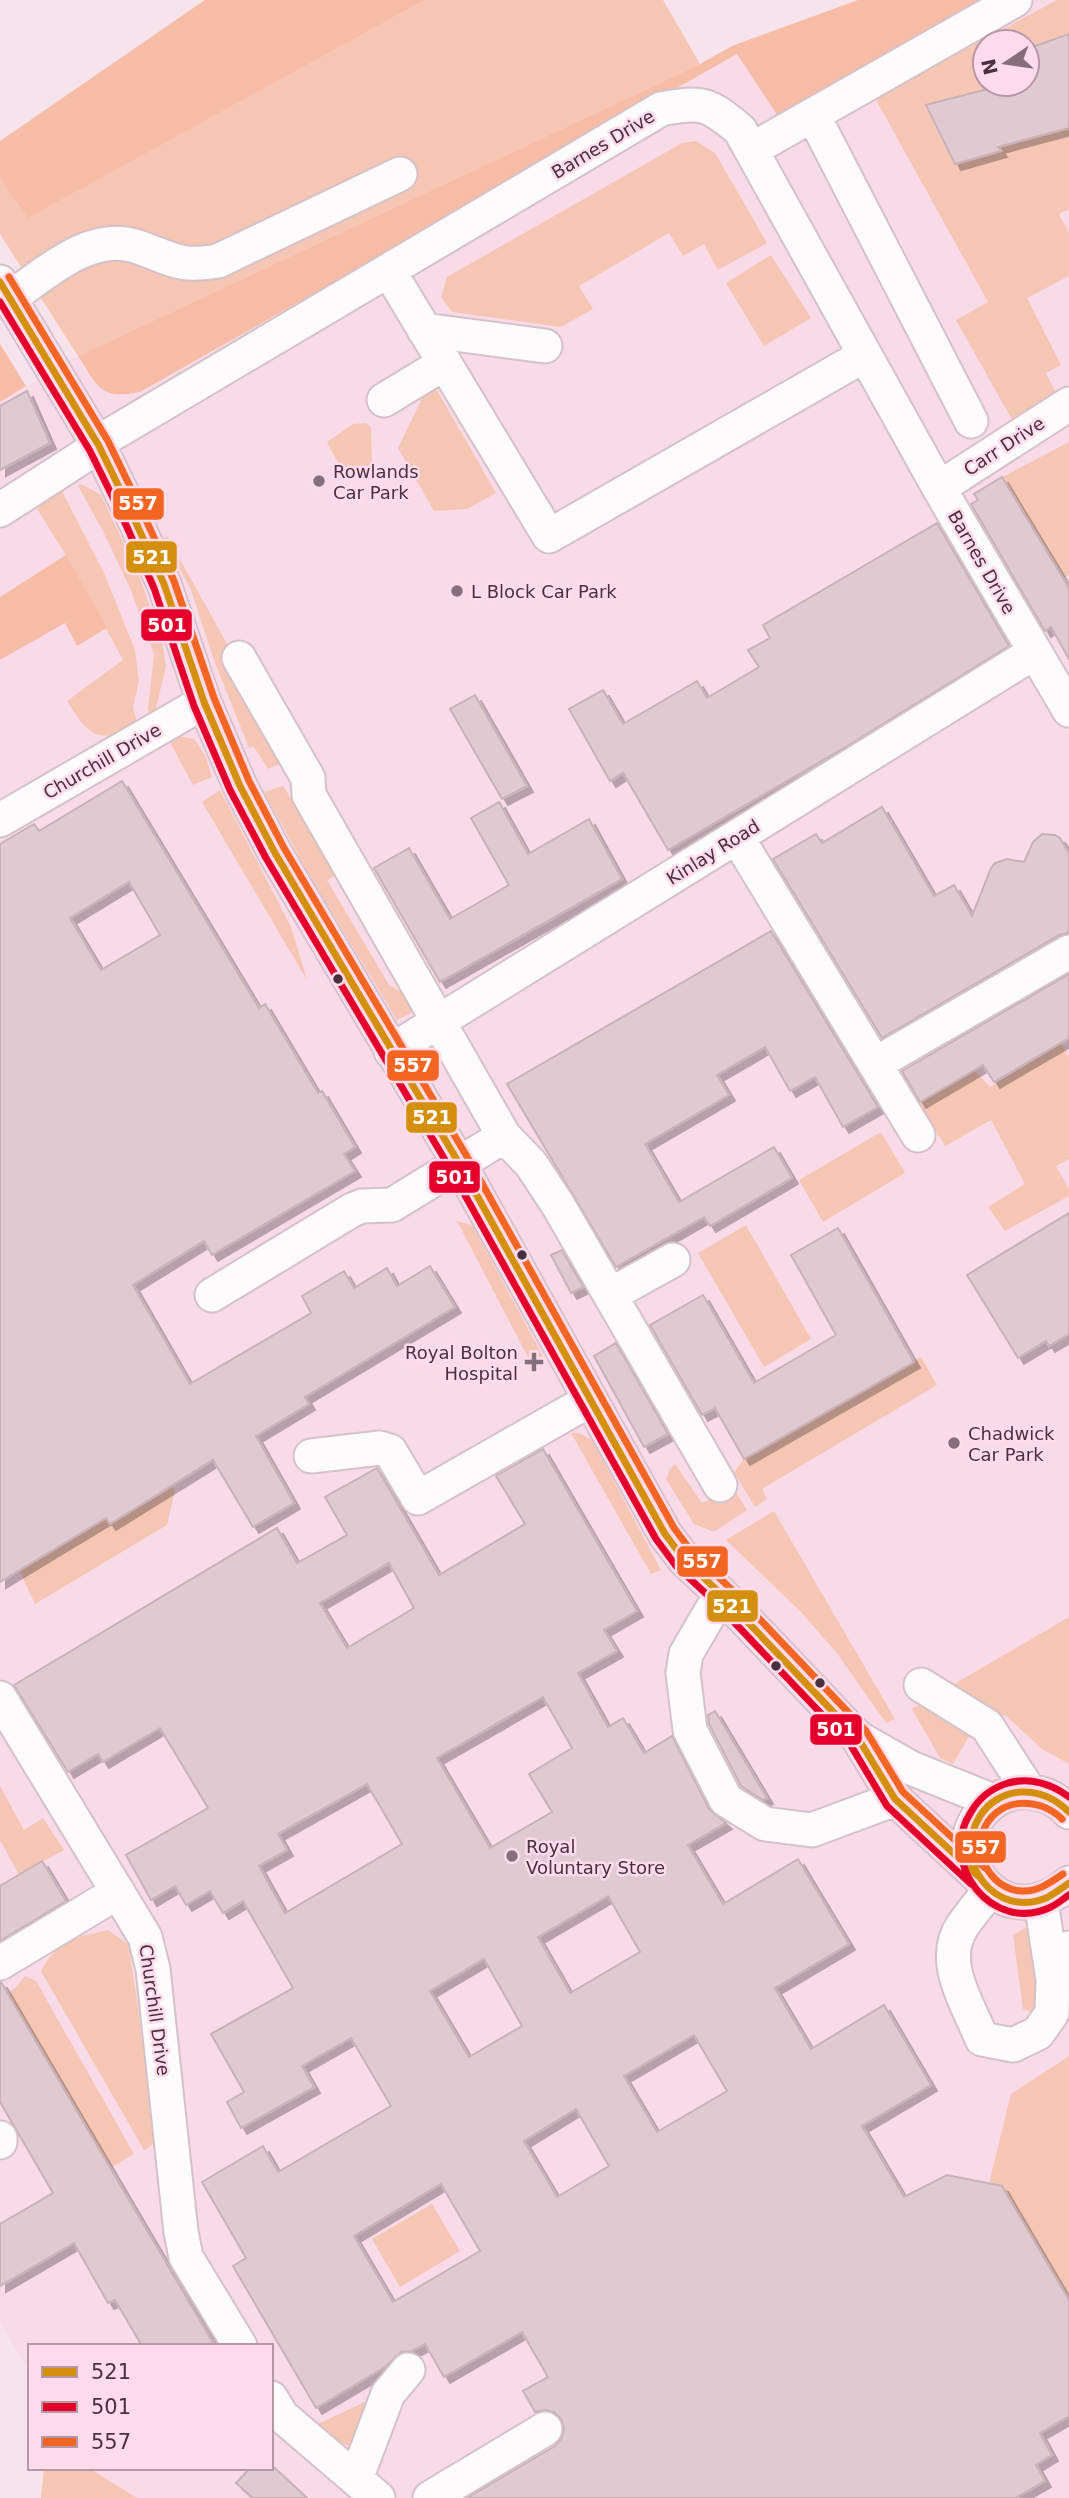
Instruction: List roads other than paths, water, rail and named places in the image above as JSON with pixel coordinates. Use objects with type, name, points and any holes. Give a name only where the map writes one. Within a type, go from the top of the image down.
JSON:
[{"type":"street","points":[[751,150],[1015,0]]},
{"type":"street","name":"Barnes Drive","points":[[0,510],[98,444],[661,109],[689,103],[716,110],[740,130],[939,488],[1069,710]]},
{"type":"street","points":[[813,115],[971,421]]},
{"type":"street","points":[[400,174],[218,261],[197,264],[174,262],[134,246],[118,243],[94,247],[5,290],[98,444],[164,584],[204,702],[240,786],[275,853],[460,1165],[665,1534],[684,1559],[722,1594],[858,1738],[895,1799],[984,1883],[1006,1899],[1024,1903],[1059,1893],[1052,2013],[1038,2033],[1013,2045],[982,2039],[953,1969],[954,1947],[961,1927],[984,1883]]},
{"type":"street","points":[[388,271],[549,536],[865,355]]},
{"type":"street","points":[[424,330],[545,346]]},
{"type":"street","points":[[384,400],[445,363]]},
{"type":"street","name":"Carr Drive","points":[[939,488],[1069,404]]},
{"type":"street","name":"Kinlay Road","points":[[391,1051],[1035,652]]},
{"type":"street","points":[[239,659],[308,778],[309,795],[504,1136],[531,1164],[558,1206],[720,1485]]},
{"type":"street","name":"Churchill Drive","points":[[0,820],[204,702]]},
{"type":"street","points":[[737,837],[918,1135]]},
{"type":"street","points":[[875,1064],[1069,952]]},
{"type":"street","points":[[212,1296],[352,1210],[362,1206],[382,1208],[392,1205],[504,1136]]},
{"type":"street","points":[[610,1295],[673,1260]]},
{"type":"street","points":[[311,1456],[380,1448],[390,1451],[418,1498],[590,1400]]},
{"type":"street","points":[[722,1594],[686,1654],[683,1673],[690,1731],[726,1800],[765,1824],[812,1830],[895,1799]]},
{"type":"street","points":[[920,1685],[987,1726],[1030,1791]]},
{"type":"street","name":"Churchill Drive","points":[[0,1698],[145,1937],[153,1969],[181,2232],[186,2257],[239,2344]]},
{"type":"street","points":[[858,1738],[911,1768],[993,1801]]},
{"type":"street","points":[[984,1883],[971,1861],[970,1844],[973,1828],[981,1813],[993,1801],[1010,1793],[1030,1791],[1047,1795],[1069,1812]]},
{"type":"street","points":[[5,1948],[118,1892]]},
{"type":"street","points":[[1053,1980],[1064,1951],[1069,1948]]},
{"type":"street","points":[[273,2401],[282,2416],[367,2489],[388,2394],[408,2370]]},
{"type":"street","points":[[430,2498],[545,2429]]},
{"type":"place","name":"Rowlands Car Park","points":[[319,481]]},
{"type":"place","name":"L Block Car Park","points":[[457,591]]},
{"type":"place","name":"Royal Bolton Hospital","points":[[534,1362]]},
{"type":"place","name":"Chadwick Car Park","points":[[954,1443]]},
{"type":"place","name":"Royal Voluntary Store","points":[[512,1856]]}]
